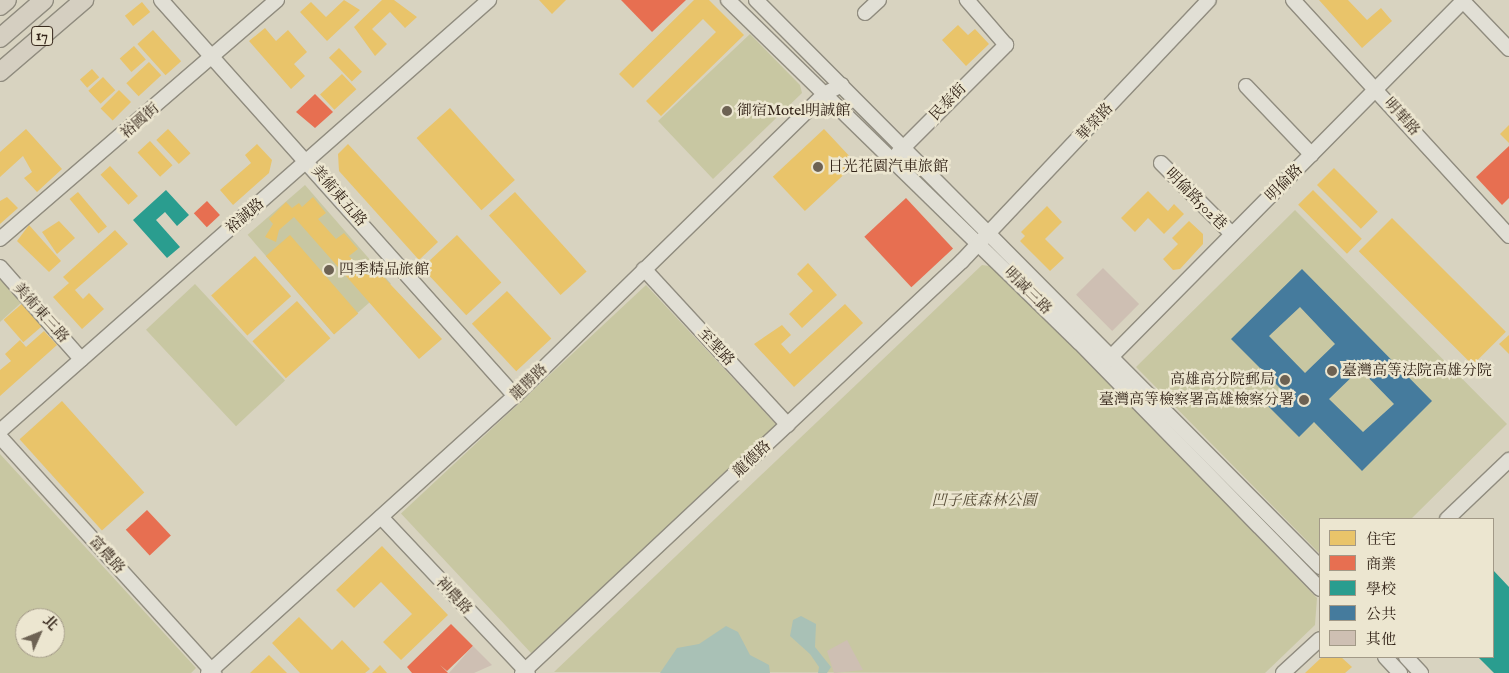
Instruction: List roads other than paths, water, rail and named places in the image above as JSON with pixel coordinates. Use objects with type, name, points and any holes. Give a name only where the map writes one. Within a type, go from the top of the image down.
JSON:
[{"type":"main road","points":[[0,6],[8,0]]},
{"type":"main road","name":"17","points":[[0,38],[44,0]]},
{"type":"main road","name":"17","points":[[0,72],[84,0]]},
{"type":"street","name":"美術東五路","points":[[161,0],[308,161],[515,396]]},
{"type":"street","name":"裕國街","points":[[0,239],[277,0]]},
{"type":"street","name":"裕誠路","points":[[0,431],[308,161],[488,0]]},
{"type":"street","name":"明誠三路","points":[[728,0],[890,160],[980,243],[1103,365],[1319,588]]},
{"type":"street","name":"明誠三路","points":[[756,0],[991,231],[1319,566]]},
{"type":"street","points":[[865,13],[879,0]]},
{"type":"street","name":"民泰街","points":[[890,160],[1006,44],[967,0]]},
{"type":"street","name":"華榮路","points":[[980,243],[1209,0]]},
{"type":"street","name":"明華路","points":[[1293,0],[1376,88],[1509,236]]},
{"type":"street","points":[[1463,0],[1509,50]]},
{"type":"street","name":"明倫路","points":[[1103,365],[1463,0]]},
{"type":"street","name":"龍勝路","points":[[211,672],[515,396],[824,94],[842,84]]},
{"type":"street","points":[[1246,86],[1312,155]]},
{"type":"street","name":"明倫路502巷","points":[[1161,163],[1232,234]]},
{"type":"street","name":"龍德路","points":[[525,672],[980,243]]},
{"type":"street","name":"美術東三路","points":[[0,267],[81,359]]},
{"type":"street","name":"至聖路","points":[[644,269],[788,425]]},
{"type":"street","name":"富農路","points":[[0,436],[211,672]]},
{"type":"street","points":[[1448,518],[1509,460]]},
{"type":"street","name":"神農路","points":[[381,517],[525,672]]},
{"type":"street","points":[[1298,566],[1309,556]]},
{"type":"street","points":[[1283,673],[1319,640]]},
{"type":"street","points":[[1386,658],[1400,673]]},
{"type":"street","points":[[1407,658],[1420,673]]},
{"type":"place","name":"御宿Motel明誠館","points":[[727,111]]},
{"type":"place","name":"日光花園汽車旅館","points":[[818,167]]},
{"type":"place","name":"四季精品旅館","points":[[329,270]]},
{"type":"place","name":"臺灣高等法院高雄分院","points":[[1332,371]]},
{"type":"place","name":"高雄高分院郵局","points":[[1285,380]]},
{"type":"place","name":"臺灣高等檢察署高雄檢察分署","points":[[1304,400]]},
{"type":"park label","name":"凹子底森林公園","points":[[984,501]]}]
